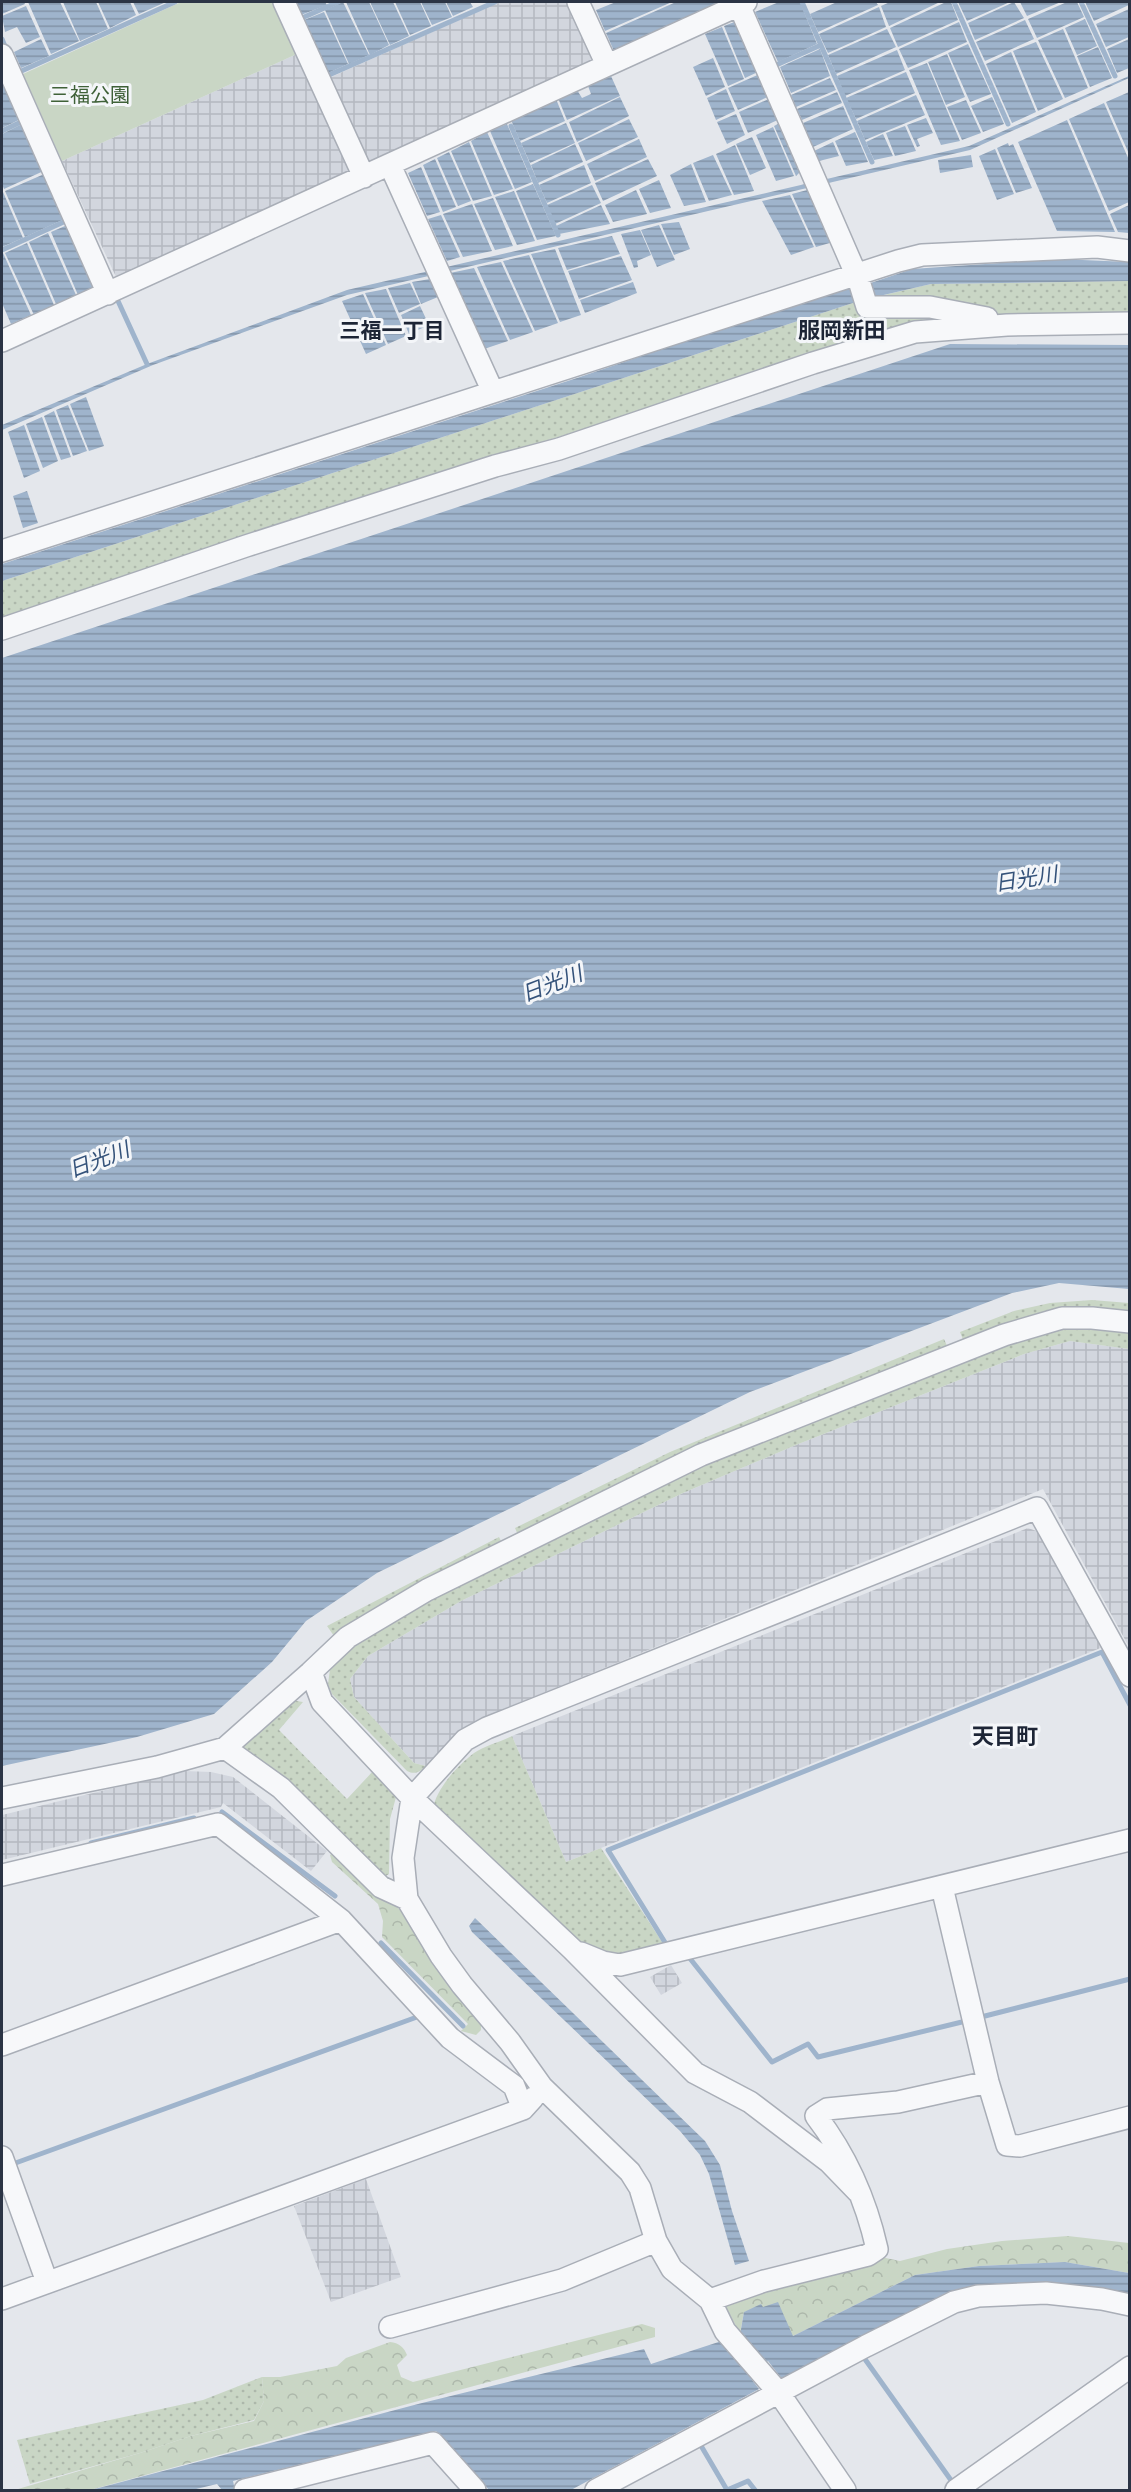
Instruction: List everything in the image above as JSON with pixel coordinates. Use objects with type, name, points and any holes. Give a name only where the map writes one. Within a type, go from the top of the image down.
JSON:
[{"type":"street","points":[[284,2],[364,177]]},
{"type":"street","points":[[578,2],[607,65]]},
{"type":"street","points":[[2,341],[743,3],[867,307],[930,307],[1007,325]]},
{"type":"street","points":[[2,55],[108,294]]},
{"type":"street","points":[[390,165],[493,392]]},
{"type":"street","points":[[2,551],[231,479],[493,392],[857,278],[922,255],[1097,247],[1130,251]]},
{"type":"street","points":[[2,629],[235,550],[495,466],[559,449],[802,367],[915,332],[1007,325],[1130,323]]},
{"type":"street","points":[[2,1797],[157,1767],[225,1748],[348,1637],[427,1590],[702,1455],[1004,1335],[1062,1318],[1130,1322]]},
{"type":"street","points":[[845,2490],[779,2392],[725,2331],[710,2300],[672,2269],[656,2241],[640,2188],[630,2172],[542,2087],[510,2042],[441,1956],[407,1899],[403,1858],[412,1798],[465,1740],[487,1728],[1037,1508],[1130,1676]]},
{"type":"street","points":[[311,1672],[322,1702],[412,1798],[572,1949],[695,2073],[750,2102],[829,2162],[858,2192]]},
{"type":"street","points":[[225,1748],[280,1788],[381,1887],[407,1899]]},
{"type":"street","points":[[2,1875],[218,1824],[341,1920],[450,2038],[514,2086],[523,2109]]},
{"type":"street","points":[[572,1949],[603,1962],[620,1965],[1130,1840]]},
{"type":"street","points":[[942,1887],[988,2082],[1007,2145],[1020,2146],[1130,2118]]},
{"type":"street","points":[[2,2045],[341,1920]]},
{"type":"street","points":[[710,2300],[764,2281],[868,2255],[877,2249],[850,2167],[816,2116],[827,2109],[898,2102],[988,2082]]},
{"type":"street","points":[[2,2299],[523,2109],[542,2087]]},
{"type":"street","points":[[2,2157],[48,2282]]},
{"type":"street","points":[[390,2327],[562,2280],[656,2241]]},
{"type":"street","points":[[596,2490],[866,2346],[954,2302],[978,2296],[1046,2293],[1102,2299],[1130,2305]]},
{"type":"street","points":[[956,2490],[1130,2367]]},
{"type":"street","points":[[245,2490],[433,2443],[475,2490]]},
{"type":"shaded area","points":[[499,2],[574,2],[599,58],[374,164],[367,161],[329,78]]},
{"type":"shaded area","points":[[299,53],[350,167],[348,175],[117,279],[62,161]]},
{"type":"shaded area","points":[[1070,1341],[1129,1349],[1129,1647],[1043,1489],[501,1710],[459,1730],[426,1766],[414,1763],[354,1697],[350,1679],[368,1656],[461,1601],[683,1493],[1024,1354]]},
{"type":"shaded area","points":[[1028,1528],[1042,1533],[1103,1647],[566,1862],[512,1736]]},
{"type":"shaded area","points":[[184,1771],[211,1772],[233,1777],[327,1851],[311,1871],[223,1803],[221,1807],[2,1860],[2,1815]]},
{"type":"shaded area","points":[[671,1965],[682,1983],[661,1995],[650,1977]]},
{"type":"shaded area","points":[[366,2179],[401,2277],[331,2302],[294,2206]]},
{"type":"green space","name":"三福公園","points":[[181,2],[276,2],[299,53],[62,161],[23,74]]},
{"type":"green space","points":[[1129,281],[1129,317],[1002,319],[867,299],[931,284]]},
{"type":"green space","points":[[862,300],[980,319],[665,404],[493,457],[2,622],[2,581]]},
{"type":"green space","points":[[1092,1300],[1129,1303],[1129,1314],[964,1342],[960,1332],[1014,1311],[1050,1303]]},
{"type":"green space","points":[[1061,1327],[1096,1327],[1129,1332],[1129,1349],[1070,1341],[1024,1354],[796,1445],[683,1493],[461,1601],[368,1656],[350,1679],[354,1697],[414,1763],[426,1766],[419,1771],[412,1773],[407,1771],[332,1694],[328,1684],[330,1669],[346,1648],[435,1595],[705,1461],[999,1345]]},
{"type":"green space","points":[[944,1339],[948,1348],[791,1408],[671,1458],[518,1535],[515,1528],[670,1452]]},
{"type":"green space","points":[[499,1537],[502,1543],[334,1636],[327,1626]]},
{"type":"green space","points":[[290,1700],[303,1702],[279,1730],[347,1799],[375,1769],[398,1790],[390,1819],[389,1874],[381,1879],[245,1753],[240,1745]]},
{"type":"green space","points":[[512,1736],[566,1862],[601,1848],[666,1948],[624,1959],[579,1944],[433,1809],[438,1794],[461,1764],[474,1753]]},
{"type":"green space","points":[[334,1852],[407,1916],[481,2019],[481,2030],[476,2035],[461,2031],[468,2024],[382,1937],[383,1921],[378,1904],[332,1862],[330,1855]]},
{"type":"green space","points":[[1068,2236],[1129,2243],[1129,2273],[1065,2262],[979,2266],[915,2275],[793,2336],[762,2307],[744,2312],[740,2334],[734,2331],[735,2324],[724,2303],[881,2257],[900,2261],[947,2249],[1002,2241]]},
{"type":"green space","points":[[642,2324],[655,2328],[655,2337],[90,2490],[18,2489],[191,2436],[254,2421],[264,2401],[262,2377],[280,2377],[337,2366],[346,2358],[390,2342],[399,2344],[406,2352],[407,2355],[397,2365],[401,2377],[413,2382]]},
{"type":"green space","points":[[262,2377],[264,2401],[254,2420],[191,2436],[30,2484],[17,2440],[203,2400]]},
{"type":"water","points":[[2,2],[24,2],[25,4],[2,14]]},
{"type":"water","points":[[28,2],[60,2],[79,41],[51,54]]},
{"type":"water","points":[[63,2],[96,2],[108,29],[80,41]]},
{"type":"water","points":[[98,2],[130,2],[136,15],[110,28]]},
{"type":"water","points":[[133,2],[166,2],[139,14]]},
{"type":"water","points":[[295,2],[325,2],[327,5],[301,15]]},
{"type":"water","points":[[343,2],[369,55],[349,64],[325,10]]},
{"type":"water","points":[[346,2],[369,2],[389,45],[370,55]]},
{"type":"water","points":[[370,2],[393,2],[409,36],[390,45]]},
{"type":"water","points":[[395,2],[420,2],[431,26],[410,35]]},
{"type":"water","points":[[421,2],[445,2],[452,17],[432,25]]},
{"type":"water","points":[[446,2],[470,2],[473,7],[453,16]]},
{"type":"water","points":[[616,2],[672,2],[605,31],[596,10]]},
{"type":"water","points":[[676,2],[721,2],[614,51],[606,33]]},
{"type":"water","points":[[779,2],[800,2],[817,44],[778,62],[755,12]]},
{"type":"water","points":[[837,2],[876,2],[878,5],[818,32],[810,14]]},
{"type":"water","points":[[890,2],[940,2],[889,26],[881,6]]},
{"type":"water","points":[[946,2],[951,2],[958,20],[898,47],[890,28]]},
{"type":"water","points":[[958,2],[1010,2],[967,21]]},
{"type":"water","points":[[1014,2],[1024,18],[975,40],[968,23]]},
{"type":"water","points":[[1020,2],[1061,2],[1027,16]]},
{"type":"water","points":[[1067,2],[1077,2],[1084,17],[1037,38],[1028,19]]},
{"type":"water","points":[[1085,2],[1127,2],[1129,5],[1094,21]]},
{"type":"water","points":[[26,6],[40,37],[26,43],[17,27],[5,32],[2,16]]},
{"type":"water","points":[[879,7],[886,27],[828,53],[819,34]]},
{"type":"water","points":[[1129,9],[1129,37],[1106,47],[1096,24]]},
{"type":"water","points":[[324,12],[348,64],[328,73],[304,20]]},
{"type":"water","points":[[1085,19],[1097,46],[1077,55],[1065,28]]},
{"type":"water","points":[[1025,20],[1034,39],[985,61],[976,42]]},
{"type":"water","points":[[737,21],[760,71],[745,78],[724,26]]},
{"type":"water","points":[[959,22],[967,42],[908,68],[899,49]]},
{"type":"water","points":[[722,27],[744,79],[728,86],[705,34]]},
{"type":"water","points":[[887,29],[896,47],[836,74],[828,55]]},
{"type":"water","points":[[1063,29],[1088,88],[1065,98],[1038,40]]},
{"type":"water","points":[[41,39],[49,56],[21,68],[14,52]]},
{"type":"water","points":[[1129,39],[1129,68],[1117,73],[1107,49]]},
{"type":"water","points":[[1036,42],[1063,99],[1038,111],[1013,51]]},
{"type":"water","points":[[968,44],[991,94],[970,102],[948,53]]},
{"type":"water","points":[[1098,47],[1112,78],[1090,87],[1077,56]]},
{"type":"water","points":[[820,49],[830,76],[791,93],[780,67]]},
{"type":"water","points":[[897,50],[905,70],[845,96],[837,76]]},
{"type":"water","points":[[1011,52],[1036,112],[1012,123],[986,64]]},
{"type":"water","points":[[947,54],[965,97],[946,105],[928,62]]},
{"type":"water","points":[[713,58],[725,87],[706,96],[693,67]]},
{"type":"water","points":[[927,63],[960,141],[941,145],[909,70]]},
{"type":"water","points":[[906,72],[915,93],[856,119],[846,98]]},
{"type":"water","points":[[762,73],[770,96],[738,110],[728,88]]},
{"type":"water","points":[[2,74],[25,117],[2,128]]},
{"type":"water","points":[[611,76],[620,96],[567,120],[558,98],[577,90],[582,98],[591,94],[588,86]]},
{"type":"water","points":[[1129,76],[1129,78],[970,150],[347,295],[153,365],[2,430],[2,425],[147,364],[347,290],[969,146]]},
{"type":"water","points":[[830,78],[836,90],[796,107],[791,95]]},
{"type":"water","points":[[726,89],[735,111],[716,120],[707,98]]},
{"type":"water","points":[[837,92],[842,103],[802,120],[797,109]]},
{"type":"water","points":[[1129,92],[1129,154],[1106,102]]},
{"type":"water","points":[[916,95],[925,115],[865,140],[857,121]]},
{"type":"water","points":[[620,97],[629,116],[577,142],[569,122]]},
{"type":"water","points":[[992,97],[1004,124],[983,132],[971,106]]},
{"type":"water","points":[[771,98],[780,119],[748,133],[739,112]]},
{"type":"water","points":[[556,99],[565,121],[520,141],[511,120]]},
{"type":"water","points":[[966,100],[981,133],[962,140],[947,107]]},
{"type":"water","points":[[1104,103],[1129,160],[1129,202],[1109,211],[1069,119]]},
{"type":"water","points":[[843,106],[853,129],[813,147],[803,123]]},
{"type":"water","points":[[736,114],[745,135],[727,144],[717,122]]},
{"type":"water","points":[[926,118],[933,133],[917,139],[920,146],[917,147],[907,125]]},
{"type":"water","points":[[629,119],[638,137],[586,161],[578,143]]},
{"type":"water","points":[[1067,120],[1115,232],[1057,231],[1018,142]]},
{"type":"water","points":[[26,122],[48,169],[4,189],[2,184],[2,134]]},
{"type":"water","points":[[782,122],[802,170],[796,176],[774,126]]},
{"type":"water","points":[[566,123],[575,143],[530,163],[521,143]]},
{"type":"water","points":[[507,124],[532,182],[515,189],[490,131]]},
{"type":"water","points":[[905,126],[916,151],[895,156],[886,133]]},
{"type":"water","points":[[773,127],[794,176],[776,181],[756,135]]},
{"type":"water","points":[[487,132],[513,189],[494,195],[471,141]]},
{"type":"water","points":[[855,132],[868,162],[846,166],[835,141]]},
{"type":"water","points":[[883,134],[893,156],[874,160],[866,142]]},
{"type":"water","points":[[752,137],[766,168],[750,175],[736,144]]},
{"type":"water","points":[[639,139],[647,157],[595,181],[587,164]]},
{"type":"water","points":[[469,142],[492,196],[473,201],[451,151]]},
{"type":"water","points":[[833,142],[839,156],[819,161],[814,151]]},
{"type":"water","points":[[1008,143],[1009,146],[1013,144],[1032,188],[1016,193],[997,148]]},
{"type":"water","points":[[575,144],[583,162],[538,183],[531,165]]},
{"type":"water","points":[[735,145],[754,191],[734,195],[716,154]]},
{"type":"water","points":[[995,149],[1014,194],[997,200],[979,156]]},
{"type":"water","points":[[449,152],[471,201],[458,206],[437,158]]},
{"type":"water","points":[[713,155],[732,195],[709,201],[693,163]]},
{"type":"water","points":[[971,155],[973,167],[940,173],[938,160]]},
{"type":"water","points":[[435,159],[456,207],[443,212],[423,165]]},
{"type":"water","points":[[648,159],[657,176],[603,201],[595,183]]},
{"type":"water","points":[[691,164],[706,202],[684,206],[670,175]]},
{"type":"water","points":[[584,165],[591,183],[547,203],[539,185]]},
{"type":"water","points":[[421,167],[440,212],[427,216],[408,173]]},
{"type":"water","points":[[49,172],[69,217],[25,237],[5,191]]},
{"type":"water","points":[[659,180],[671,208],[650,213],[639,189]]},
{"type":"water","points":[[533,184],[556,236],[537,240],[516,191]]},
{"type":"water","points":[[592,185],[601,203],[555,224],[547,205]]},
{"type":"water","points":[[811,189],[833,242],[816,247],[792,194]]},
{"type":"water","points":[[636,190],[647,214],[613,222],[605,205]]},
{"type":"water","points":[[514,191],[535,241],[517,245],[495,197]]},
{"type":"water","points":[[2,193],[23,238],[2,247]]},
{"type":"water","points":[[790,195],[814,247],[791,255],[762,201]]},
{"type":"water","points":[[493,198],[513,246],[495,250],[474,204]]},
{"type":"water","points":[[472,204],[492,251],[463,257],[443,214]]},
{"type":"water","points":[[601,205],[610,224],[559,234],[556,226]]},
{"type":"water","points":[[1129,205],[1129,233],[1118,232],[1110,214]]},
{"type":"water","points":[[441,215],[460,257],[447,261],[428,219]]},
{"type":"water","points":[[679,222],[690,249],[674,255],[661,224]]},
{"type":"water","points":[[72,223],[99,285],[78,295],[51,232]]},
{"type":"water","points":[[659,225],[675,260],[657,267],[641,230]]},
{"type":"water","points":[[640,230],[651,255],[637,261],[638,267],[634,268],[621,234]]},
{"type":"water","points":[[48,233],[76,295],[56,304],[29,242]]},
{"type":"water","points":[[612,236],[620,254],[567,270],[558,248]]},
{"type":"water","points":[[27,243],[54,305],[34,315],[5,253]]},
{"type":"water","points":[[555,249],[581,315],[560,322],[531,254]]},
{"type":"water","points":[[3,253],[31,315],[11,324],[2,303]]},
{"type":"water","points":[[529,255],[558,323],[535,331],[503,261]]},
{"type":"water","points":[[621,256],[632,280],[579,299],[568,271]]},
{"type":"water","points":[[1059,259],[1129,262],[1129,281],[931,284],[862,300],[2,581],[2,564],[577,378],[850,285],[853,289],[912,269]]},
{"type":"water","points":[[501,262],[533,332],[510,340],[477,267]]},
{"type":"water","points":[[474,268],[508,341],[484,349],[450,273]]},
{"type":"water","points":[[430,279],[438,297],[421,304],[412,282]]},
{"type":"water","points":[[633,282],[637,293],[585,313],[580,300]]},
{"type":"water","points":[[410,283],[420,304],[399,313],[388,288]]},
{"type":"water","points":[[386,289],[406,336],[388,344],[365,293]]},
{"type":"water","points":[[363,294],[386,345],[366,354],[342,301]]},
{"type":"water","points":[[420,306],[429,325],[409,334],[401,315]]},
{"type":"water","name":"日光川","points":[[950,344],[1129,345],[1129,1289],[1059,1283],[1012,1293],[750,1392],[377,1573],[306,1621],[272,1662],[214,1714],[137,1737],[2,1766],[2,658]]},
{"type":"water","points":[[86,397],[104,446],[89,451],[70,404]]},
{"type":"water","points":[[68,405],[87,451],[73,456],[56,410]]},
{"type":"water","points":[[54,411],[71,457],[61,460],[44,416]]},
{"type":"water","points":[[42,417],[58,461],[43,468],[26,424]]},
{"type":"water","points":[[24,425],[40,471],[24,478],[8,432]]},
{"type":"water","points":[[27,491],[38,523],[23,528],[13,496]]},
{"type":"water","points":[[475,1918],[705,2141],[720,2165],[732,2211],[749,2261],[735,2265],[709,2174],[700,2155],[680,2131],[472,1932],[469,1926]]},
{"type":"water","points":[[1065,2262],[1129,2273],[1129,2295],[1060,2285],[1012,2283],[988,2284],[944,2294],[782,2379],[768,2361],[749,2376],[759,2389],[571,2490],[489,2490],[436,2431],[233,2481],[235,2490],[222,2490],[217,2484],[192,2490],[91,2490],[418,2404],[644,2349],[651,2364],[740,2335],[744,2312],[761,2304],[763,2307],[778,2302],[793,2336],[915,2275],[979,2266]]},
{"type":"waterway","points":[[17,73],[175,2]]},
{"type":"waterway","points":[[302,18],[338,2]]},
{"type":"waterway","points":[[329,75],[495,2]]},
{"type":"waterway","points":[[802,2],[872,162]]},
{"type":"waterway","points":[[954,2],[1008,124]]},
{"type":"waterway","points":[[1081,2],[1115,76]]},
{"type":"waterway","points":[[2,39],[6,49]]},
{"type":"waterway","points":[[774,66],[821,45]]},
{"type":"waterway","points":[[2,131],[25,120]]},
{"type":"waterway","points":[[511,126],[558,235]]},
{"type":"waterway","points":[[2,250],[68,220]]},
{"type":"waterway","points":[[118,301],[147,364]]},
{"type":"waterway","points":[[666,1944],[608,1850],[1102,1652],[1130,1705]]},
{"type":"waterway","points":[[222,1812],[335,1896]]},
{"type":"waterway","points":[[91,1843],[194,1818]]},
{"type":"waterway","points":[[381,1943],[463,2026]]},
{"type":"waterway","points":[[688,1956],[772,2062],[808,2044],[818,2057],[966,2021]]},
{"type":"waterway","points":[[985,2016],[1130,1979]]},
{"type":"waterway","points":[[10,2165],[417,2017]]},
{"type":"waterway","points":[[862,2355],[953,2483]]},
{"type":"waterway","points":[[700,2444],[727,2490],[748,2481],[755,2490]]},
{"type":"district","name":"服岡新田","points":[[842,330]]},
{"type":"district","name":"三福一丁目","points":[[392,331]]},
{"type":"district","name":"天目町","points":[[1005,1736]]}]
